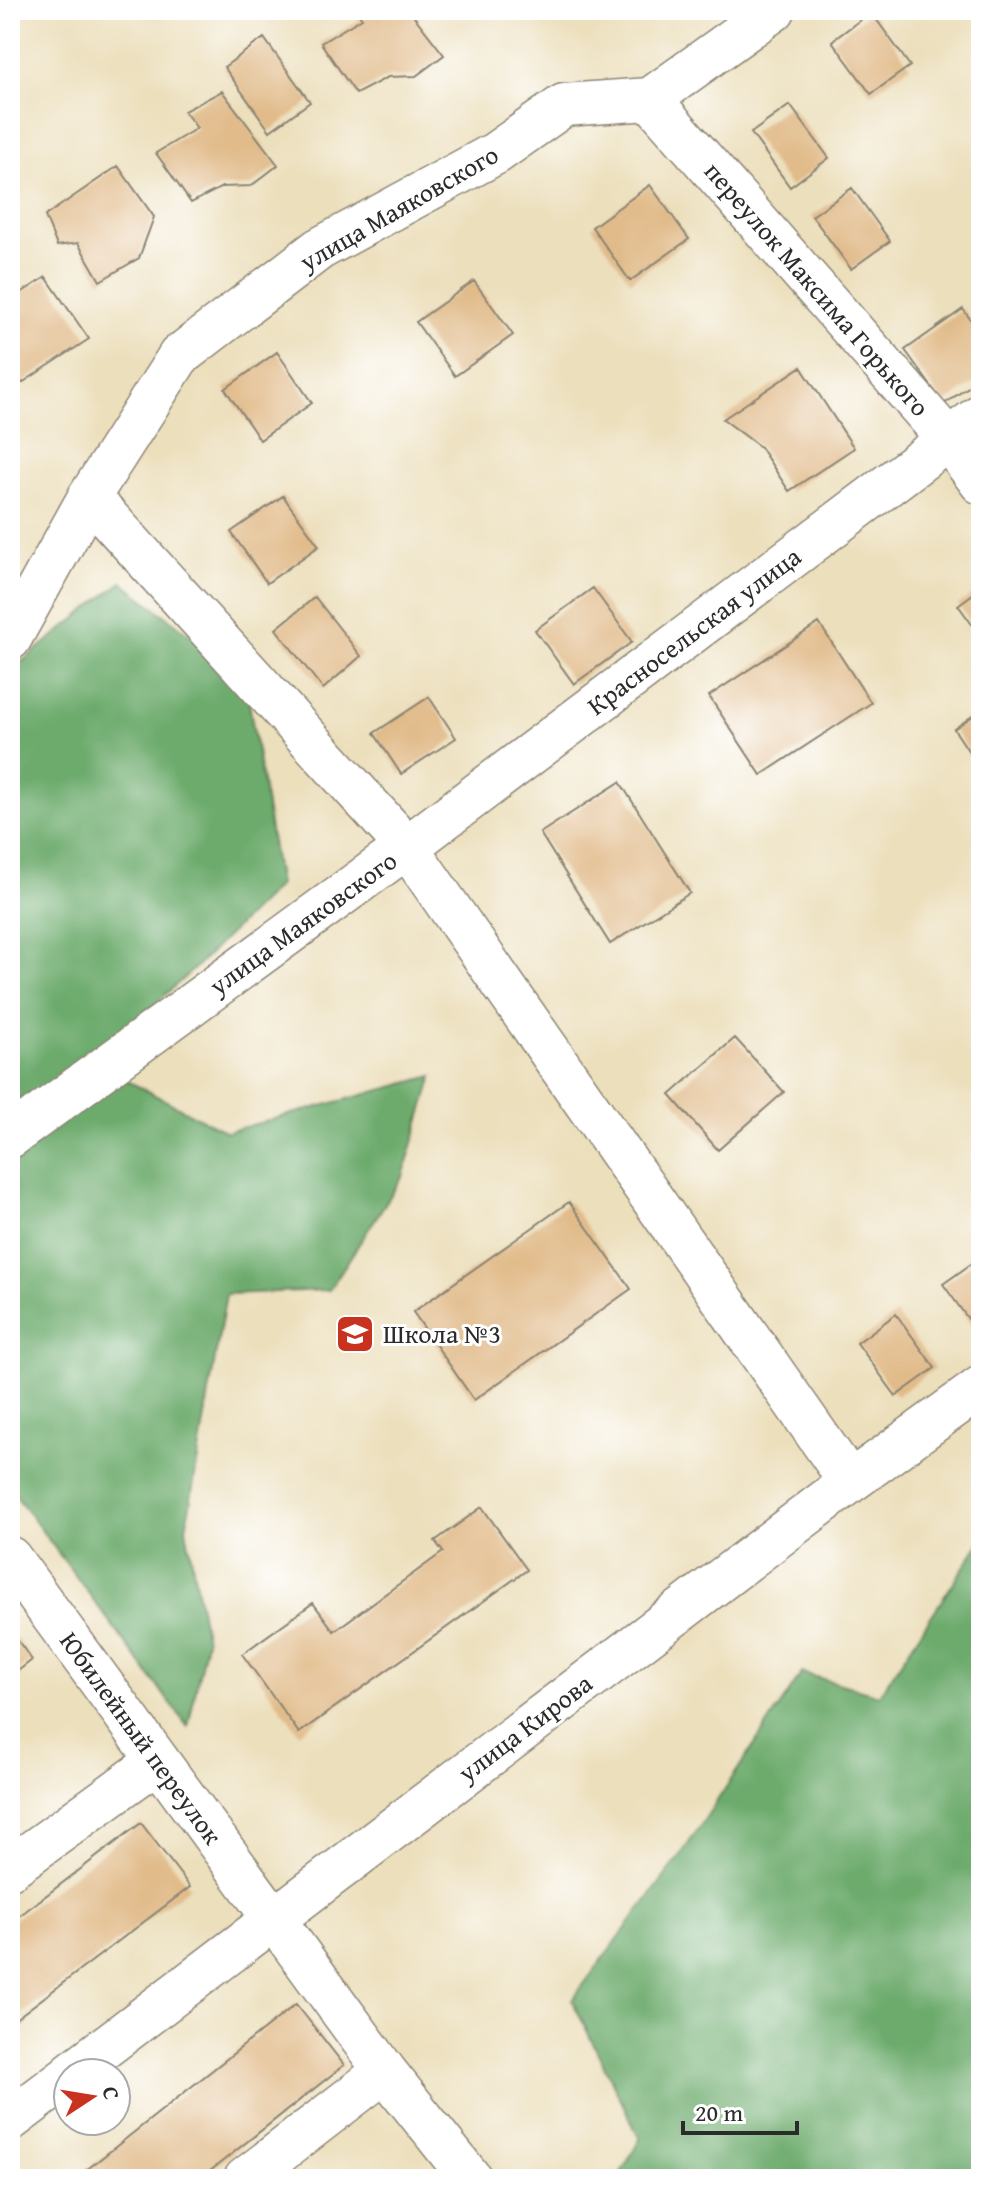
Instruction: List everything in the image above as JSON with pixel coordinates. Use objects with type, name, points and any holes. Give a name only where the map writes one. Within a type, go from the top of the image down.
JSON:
[{"type":"street","points":[[650,99],[774,10]]},
{"type":"street","name":"переулок Максима Горького","points":[[650,99],[965,427],[981,483]]},
{"type":"street","name":"улица Маяковского","points":[[10,639],[89,497],[179,356],[319,249],[496,153],[564,105],[650,99]]},
{"type":"street","name":"Красносельская улица","points":[[407,847],[965,427]]},
{"type":"street","name":"улица Маяковского","points":[[10,1137],[407,847],[89,497]]},
{"type":"street","points":[[407,847],[850,1482]]},
{"type":"street","name":"улица Кирова","points":[[92,2057],[850,1482],[981,1387]]},
{"type":"street","name":"Юбилейный переулок","points":[[10,1558],[385,2071],[471,2179]]},
{"type":"street","points":[[10,1868],[158,1761]]},
{"type":"street","points":[[245,2179],[385,2071]]},
{"type":"street","name":"улица Кирова","points":[[10,2120],[52,2088]]},
{"type":"green space","points":[[122,582],[245,678],[279,885],[197,966],[91,1062],[226,1132],[433,1076],[403,1176],[329,1290],[226,1294],[186,1528],[206,1641],[188,1727],[10,1488],[10,671]]},
{"type":"green space","points":[[981,1541],[981,2179],[618,2179],[640,2139],[572,2000],[681,1855],[802,1673],[879,1695]]},
{"type":"building","points":[[356,10],[409,10],[444,55],[416,76],[388,77],[356,94],[321,43],[362,18]]},
{"type":"building","points":[[871,12],[910,66],[871,94],[832,41]]},
{"type":"building","points":[[264,38],[310,102],[270,131],[224,67]]},
{"type":"building","points":[[222,91],[278,165],[251,186],[222,187],[191,203],[156,153],[197,128],[184,111]]},
{"type":"building","points":[[790,105],[829,158],[790,187],[751,133]]},
{"type":"building","points":[[118,166],[154,217],[139,258],[100,281],[78,243],[57,246],[45,216]]},
{"type":"building","points":[[650,185],[689,239],[630,281],[592,227]]},
{"type":"building","points":[[852,188],[890,241],[851,269],[812,216]]},
{"type":"building","points":[[46,277],[89,339],[19,385],[10,372],[10,300]]},
{"type":"building","points":[[474,281],[513,335],[455,376],[416,322]]},
{"type":"building","points":[[963,309],[981,334],[981,378],[944,404],[905,350]]},
{"type":"building","points":[[277,352],[312,403],[260,440],[225,389]]},
{"type":"building","points":[[801,367],[854,448],[789,491],[760,447],[723,419]]},
{"type":"building","points":[[283,496],[319,546],[267,583],[231,532]]},
{"type":"building","points":[[593,588],[632,642],[574,684],[535,630]]},
{"type":"building","points":[[981,588],[981,637],[958,605]]},
{"type":"building","points":[[315,597],[361,656],[323,689],[276,629]]},
{"type":"building","points":[[819,623],[871,703],[761,775],[709,696]]},
{"type":"building","points":[[429,697],[456,738],[401,774],[374,733]]},
{"type":"building","points":[[981,710],[981,770],[954,729]]},
{"type":"building","points":[[620,782],[690,893],[610,944],[540,833]]},
{"type":"building","points":[[735,1038],[784,1092],[718,1150],[670,1095]]},
{"type":"building","points":[[569,1202],[631,1289],[474,1400],[413,1312]]},
{"type":"building","points":[[981,1257],[981,1337],[943,1284]]},
{"type":"building","points":[[896,1314],[935,1368],[896,1396],[857,1343]]},
{"type":"building","points":[[482,1507],[527,1570],[299,1733],[242,1654],[313,1603],[334,1631],[443,1552],[435,1541]]},
{"type":"building","points":[[10,1630],[32,1660],[10,1677]]},
{"type":"building","points":[[141,1823],[190,1887],[10,2023],[10,1923]]},
{"type":"building","points":[[296,2004],[344,2065],[200,2179],[75,2179],[132,2137],[132,2134]]},
{"type":"place","name":"Школа №3","points":[[355,1334]]}]
